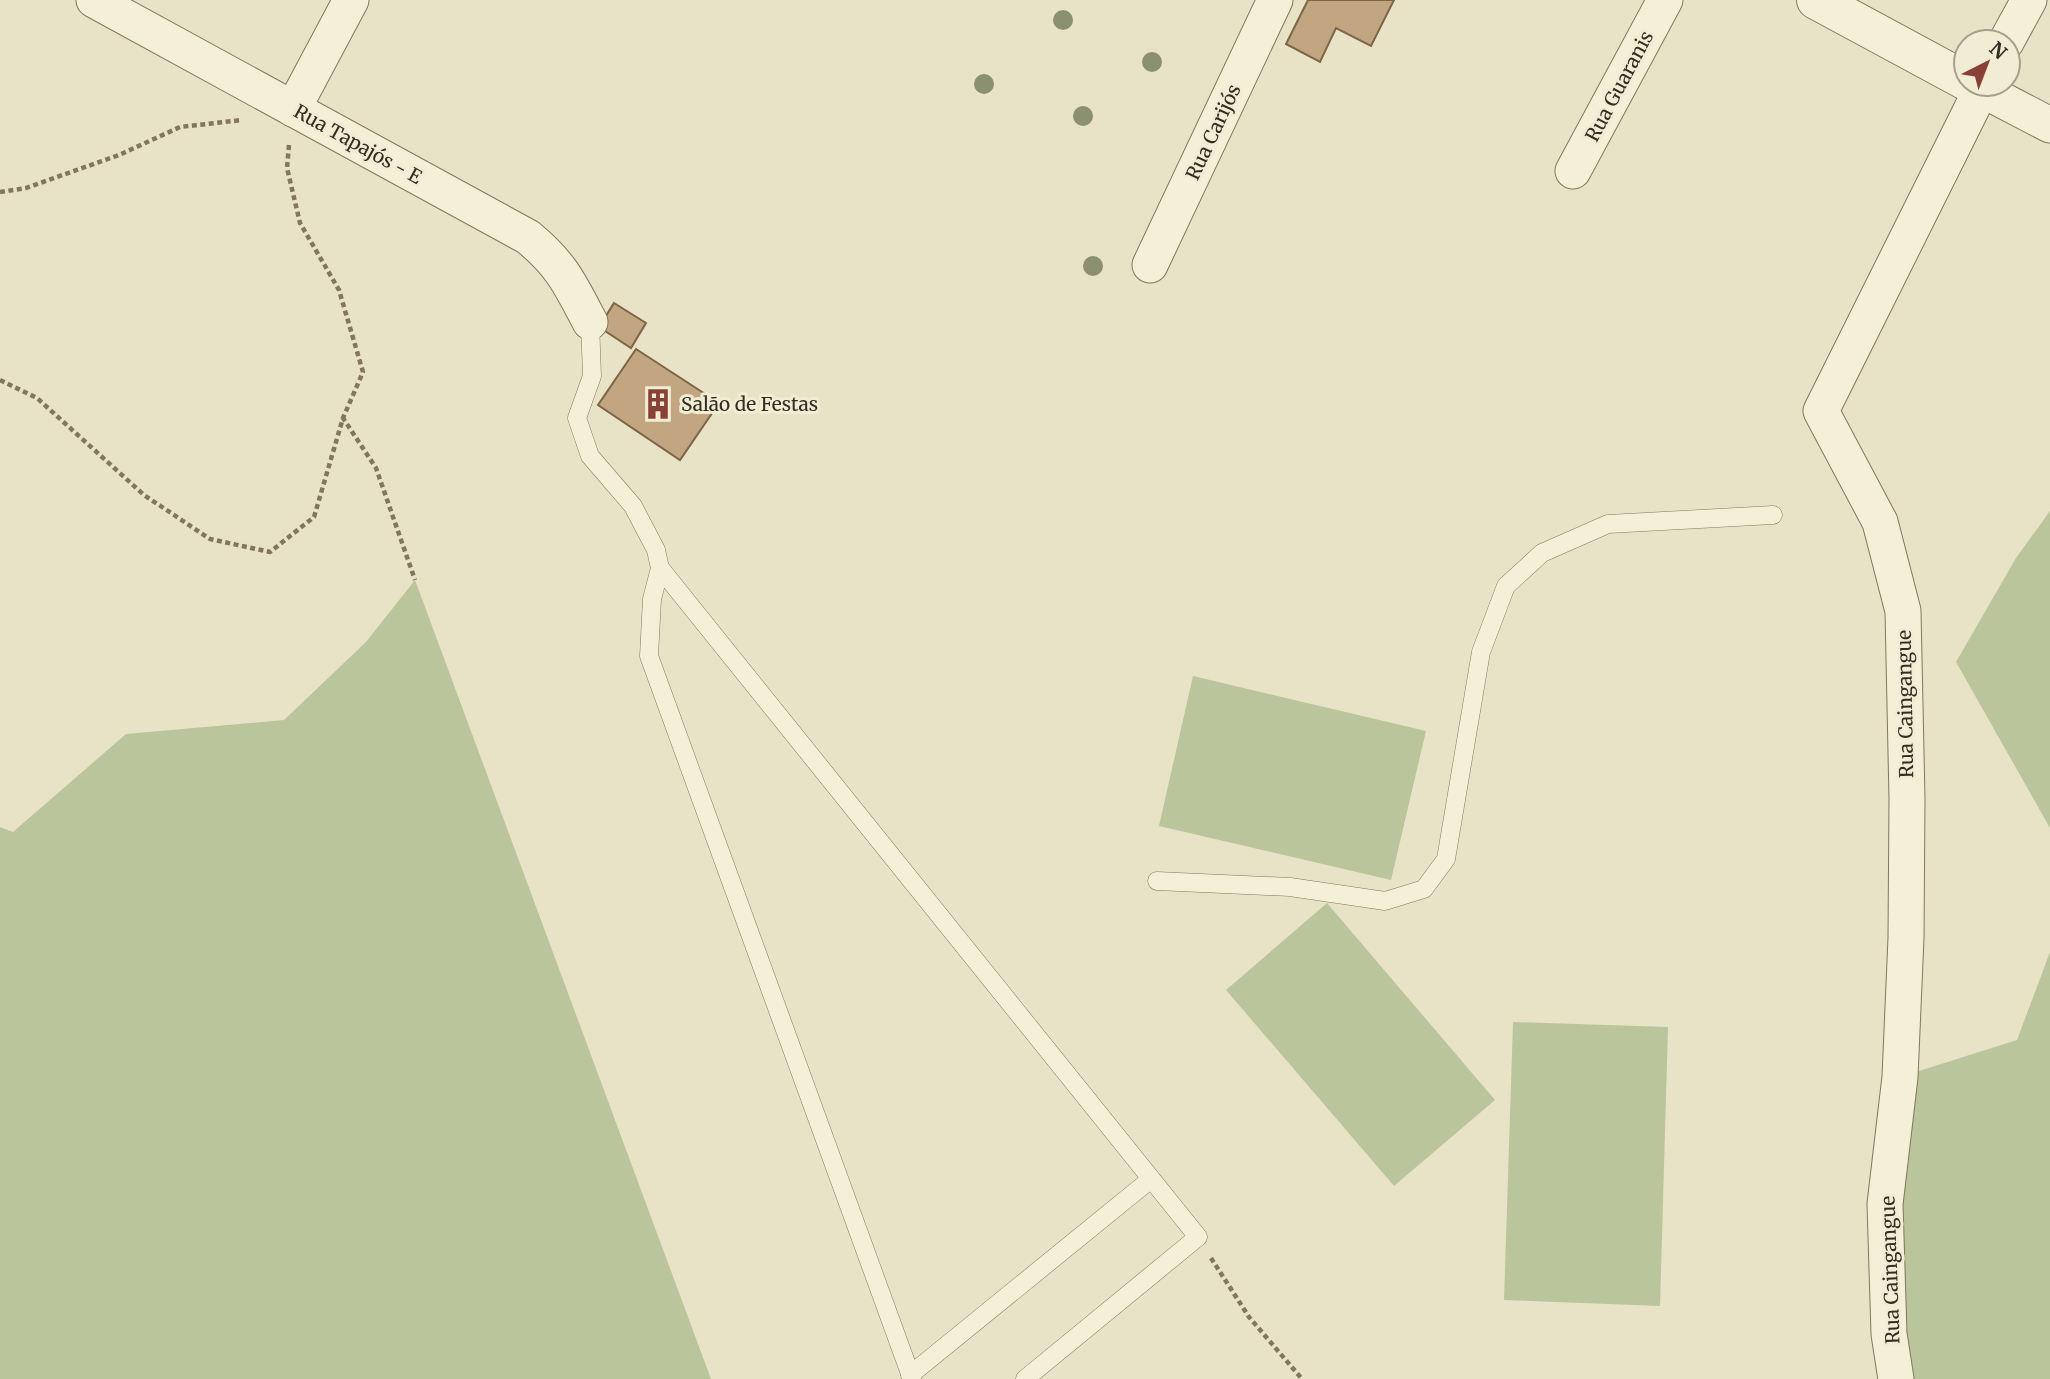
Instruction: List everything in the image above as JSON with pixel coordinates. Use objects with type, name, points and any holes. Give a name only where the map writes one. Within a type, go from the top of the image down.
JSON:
[{"type":"street","name":"Rua Tapajós - E","points":[[94,0],[528,237],[551,256],[562,271],[590,322]]},
{"type":"street","points":[[293,109],[351,0]]},
{"type":"street","name":"Rua Carijós","points":[[1150,265],[1275,0]]},
{"type":"street","name":"Rua Guaranis","points":[[1573,172],[1665,0]]},
{"type":"street","points":[[1816,0],[1952,71]]},
{"type":"street","points":[[2014,28],[2029,0]]},
{"type":"street","name":"Rua Caingangue","points":[[1896,1379],[1889,1334],[1885,1204],[1900,1077],[1906,938],[1907,799],[1903,611],[1880,522],[1821,411],[1969,98]]},
{"type":"street","points":[[2001,98],[2050,125]]},
{"type":"lane","points":[[590,322],[592,376],[577,418],[590,456],[633,506],[656,550],[660,568],[1198,1237],[1025,1379]]},
{"type":"lane","points":[[1157,881],[1290,887],[1385,901],[1424,889],[1446,859],[1481,652],[1506,586],[1542,553],[1608,524],[1773,515]]},
{"type":"lane","points":[[660,568],[652,599],[649,656],[911,1377],[1151,1179]]},
{"type":"path","points":[[0,192],[26,188],[119,155],[180,127],[265,118],[293,109],[287,168],[300,223],[339,290],[363,372],[343,418],[314,517],[270,552],[210,538],[144,495],[37,398],[0,380]]},
{"type":"path","points":[[343,418],[376,468],[415,580]]},
{"type":"path","points":[[1198,1237],[1249,1317],[1303,1379]]},
{"type":"green space","points":[[2050,511],[2050,828],[1956,662],[2016,558]]},
{"type":"green space","points":[[415,580],[711,1379],[0,1379],[0,827],[13,832],[126,734],[284,720],[366,642]]},
{"type":"green space","points":[[1193,676],[1426,731],[1391,880],[1159,826]]},
{"type":"green space","points":[[1327,903],[1495,1100],[1394,1186],[1226,990]]},
{"type":"green space","points":[[2050,952],[2050,1379],[1896,1379],[1900,1077],[2017,1040]]},
{"type":"green space","points":[[1513,1022],[1668,1027],[1660,1306],[1504,1300]]},
{"type":"building","points":[[1308,0],[1394,0],[1371,46],[1336,28],[1320,62],[1286,44]]},
{"type":"building","points":[[614,303],[646,323],[631,348],[599,327]]},
{"type":"building","name":"Salão de Festas","points":[[636,349],[719,403],[680,460],[598,405]]},
{"type":"place","name":"Salão de Festas","points":[[658,404]]}]
